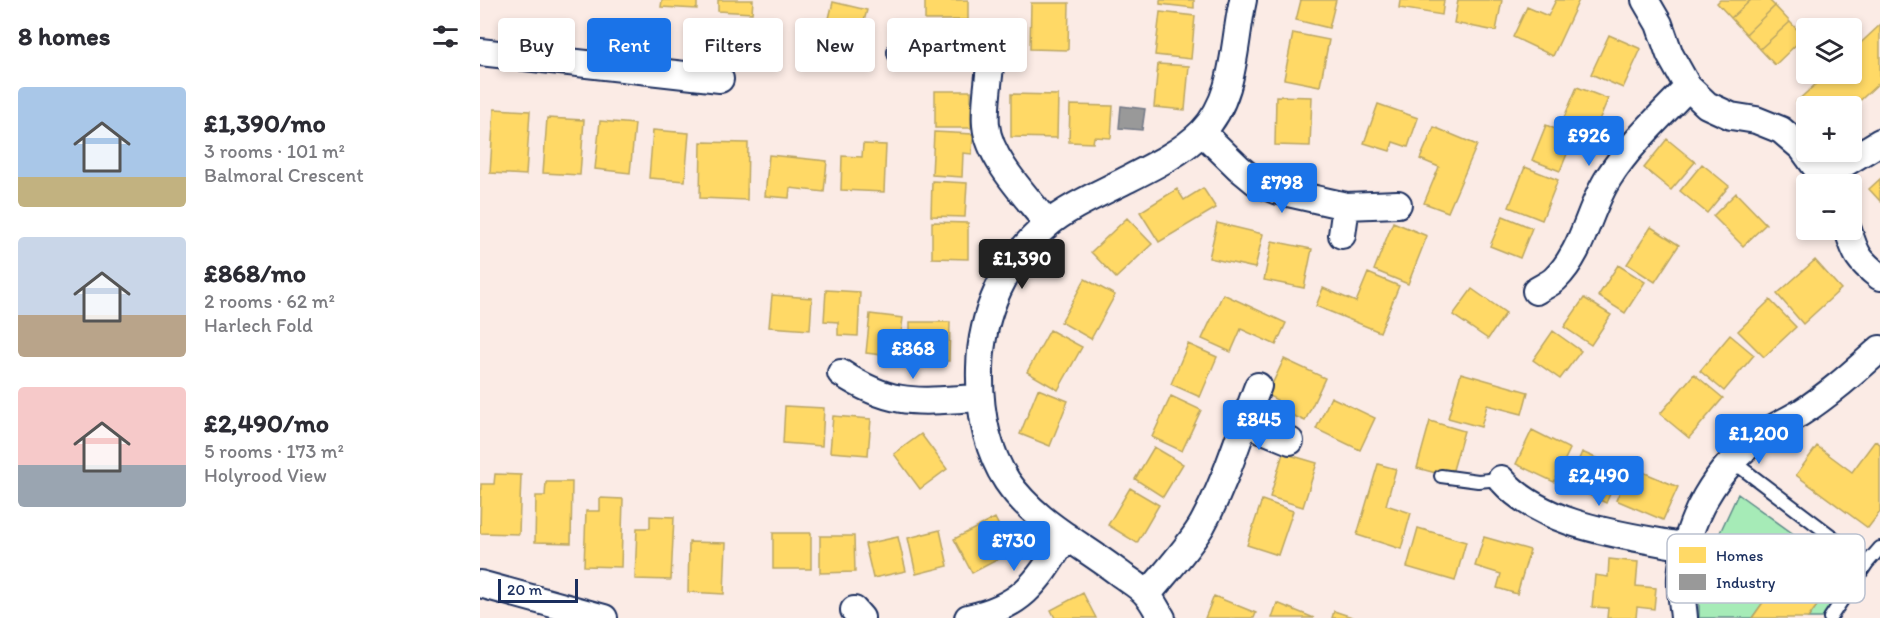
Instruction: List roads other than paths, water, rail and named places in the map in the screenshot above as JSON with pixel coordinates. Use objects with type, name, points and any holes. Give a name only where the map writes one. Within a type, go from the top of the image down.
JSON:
[{"type":"street","points":[[1162,618],[1147,595],[1039,516],[1008,481],[996,459],[985,430],[979,398],[980,360],[985,325],[996,291],[1015,258],[1047,224],[1083,202],[1176,153],[1202,132],[1220,107],[1228,86],[1244,0]]},
{"type":"street","points":[[1645,0],[1659,24],[1670,55],[1688,87],[1707,105],[1731,116],[1756,120],[1780,130],[1802,148],[1822,174]]},
{"type":"street","points":[[480,52],[720,79]]},
{"type":"street","points":[[990,72],[986,125],[992,147],[1004,167],[1047,224]]},
{"type":"street","points":[[1536,291],[1555,280],[1569,262],[1607,179],[1626,152],[1688,87]]},
{"type":"street","points":[[1202,132],[1256,182],[1275,190],[1346,206],[1398,204]]},
{"type":"street","points":[[1835,174],[1880,142]]},
{"type":"street","points":[[1342,235],[1346,206]]},
{"type":"street","points":[[1851,240],[1862,263],[1880,277]]},
{"type":"street","points":[[1690,534],[1695,515],[1712,485],[1731,460],[1763,434],[1802,412],[1838,386],[1880,349]]},
{"type":"street","points":[[841,373],[863,387],[888,397],[911,401],[979,398]]},
{"type":"street","points":[[1147,595],[1187,548],[1202,525],[1218,491],[1258,386]]},
{"type":"street","points":[[1244,422],[1290,441]]},
{"type":"street","points":[[1502,479],[1512,491],[1557,517],[1602,531],[1667,544]]},
{"type":"street","points":[[968,618],[986,614],[1013,603],[1038,579],[1066,536]]},
{"type":"street","points":[[480,584],[604,618]]},
{"type":"street","points":[[1682,603],[1683,618]]},
{"type":"lane","points":[[1731,460],[1829,534]]},
{"type":"lane","points":[[1441,476],[1478,482],[1502,479]]},
{"type":"lane","points":[[1865,566],[1880,548]]},
{"type":"lane","points":[[1830,618],[1840,603]]}]
